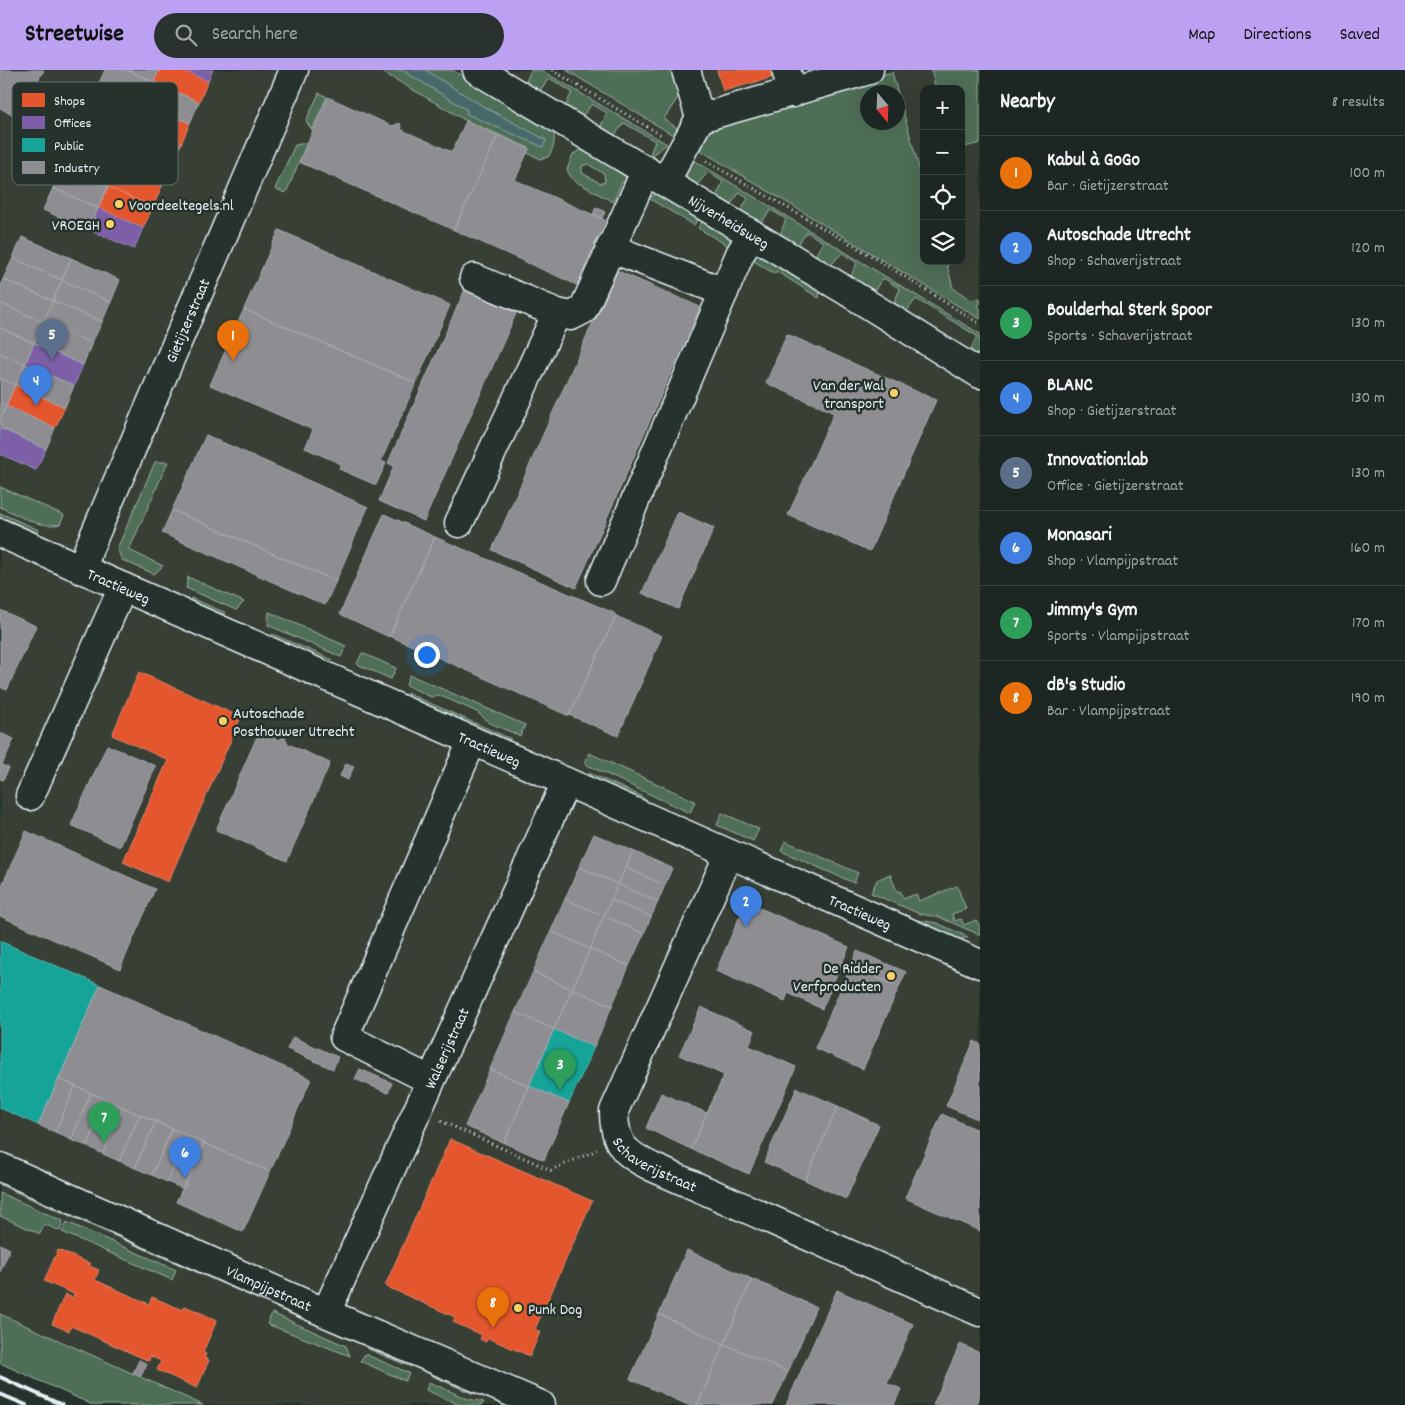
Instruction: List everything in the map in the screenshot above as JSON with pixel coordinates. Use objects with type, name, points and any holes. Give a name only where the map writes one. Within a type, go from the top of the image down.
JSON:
[{"type":"street","name":"Gietijzerstraat","points":[[82,570],[89,548],[294,70]]},
{"type":"street","name":"Nijverheidsweg","points":[[477,70],[752,234],[980,374]]},
{"type":"street","points":[[686,70],[700,118]]},
{"type":"street","points":[[474,278],[556,313],[571,316],[583,310],[610,248],[655,176],[684,148],[700,118],[789,82],[869,70]]},
{"type":"street","points":[[601,582],[724,292],[752,234]]},
{"type":"street","points":[[610,248],[724,292]]},
{"type":"street","points":[[459,523],[556,313]]},
{"type":"street","name":"Tractieweg","points":[[0,533],[980,964]]},
{"type":"street","points":[[30,796],[123,587]]},
{"type":"street","points":[[430,1080],[344,1037],[472,741]]},
{"type":"street","name":"Walserijstraat","points":[[326,1313],[566,782]]},
{"type":"street","name":"Schaverijstraat","points":[[729,854],[614,1111],[614,1127],[618,1140],[624,1150],[652,1167],[980,1312]]},
{"type":"street","name":"Vlampijpstraat","points":[[0,1167],[326,1313],[541,1405]]},
{"type":"path","points":[[552,70],[870,255],[980,324]]},
{"type":"path","points":[[416,1111],[552,1170],[618,1140]]},
{"type":"shaded area","points":[[0,70],[980,70],[980,1405],[133,1405],[0,1344]]},
{"type":"green space","points":[[379,70],[402,70],[466,109],[467,114],[543,147],[546,140],[484,107],[425,70],[452,70],[554,130],[552,149],[548,157],[541,159],[527,153],[529,148],[465,120]]},
{"type":"green space","points":[[531,70],[541,70],[667,144],[649,157],[655,141],[624,123],[614,136],[600,128],[607,113],[592,104],[582,117],[565,107],[572,92],[549,78],[539,92],[525,84]]},
{"type":"green space","points":[[566,70],[677,70],[682,91],[664,119],[680,130],[673,135]]},
{"type":"green space","points":[[931,70],[980,70],[980,143],[965,147],[965,85],[935,85]]},
{"type":"green space","points":[[892,72],[896,85],[860,85],[860,130],[905,130],[905,118],[920,171],[920,265],[947,265],[953,288],[971,300],[980,298],[980,304],[977,305],[980,308],[980,319],[700,150],[709,133],[704,130],[707,127]]},
{"type":"green space","points":[[319,93],[327,97],[312,130],[306,121]]},
{"type":"green space","points":[[307,143],[286,193],[275,189],[295,145]]},
{"type":"green space","points":[[585,148],[626,177],[626,183],[622,182],[613,202],[573,180],[567,170],[573,154]],"holes":[[[588,164],[604,174],[605,182],[600,183],[582,173],[582,166]]]},
{"type":"green space","points":[[687,156],[980,334],[980,357],[970,351],[977,336],[916,299],[906,312],[893,304],[900,289],[885,279],[882,279],[873,293],[850,278],[857,263],[842,253],[830,266],[815,256],[823,242],[807,232],[797,246],[780,235],[786,219],[771,210],[760,224],[741,211],[748,198],[740,192],[730,205],[716,197],[723,182],[708,172],[697,185],[684,178]]},
{"type":"green space","points":[[659,193],[700,216],[694,225],[648,198]]},
{"type":"green space","points":[[704,218],[732,239],[733,249],[698,228]]},
{"type":"green space","points":[[756,252],[820,291],[819,298],[776,271],[775,274],[747,257]]},
{"type":"green space","points":[[155,462],[168,462],[129,550],[163,566],[154,574],[122,560],[117,549]]},
{"type":"green space","points":[[0,487],[64,515],[60,524],[44,525],[0,507]]},
{"type":"green space","points":[[0,513],[39,530],[37,536],[0,519]]},
{"type":"green space","points":[[188,577],[244,602],[236,610],[186,588]]},
{"type":"green space","points":[[191,598],[226,613],[221,615],[191,604]]},
{"type":"green space","points":[[269,612],[346,646],[341,657],[268,625]]},
{"type":"green space","points":[[272,634],[333,660],[328,663],[274,639]]},
{"type":"green space","points":[[362,653],[396,668],[391,679],[357,664]]},
{"type":"green space","points":[[410,675],[525,725],[520,736],[490,723],[477,712],[439,695],[431,697],[406,685]]},
{"type":"green space","points":[[407,693],[511,739],[506,741],[410,699]]},
{"type":"green space","points":[[589,753],[695,801],[690,813],[585,764]]},
{"type":"green space","points":[[589,773],[684,818],[682,821],[591,779]]},
{"type":"green space","points":[[722,813],[759,829],[753,841],[717,825]]},
{"type":"green space","points":[[785,841],[858,873],[854,883],[781,851]]},
{"type":"green space","points":[[890,874],[897,892],[900,891],[903,899],[916,894],[919,901],[957,886],[966,909],[952,914],[954,921],[961,919],[964,925],[976,920],[980,926],[980,935],[939,917],[920,914],[871,893],[877,880]]},
{"type":"green space","points":[[877,903],[917,920],[937,923],[968,937],[959,940],[875,906]]},
{"type":"green space","points":[[0,1178],[257,1295],[257,1299],[0,1185]]},
{"type":"green space","points":[[0,1193],[63,1221],[60,1231],[44,1224],[40,1234],[0,1216]]},
{"type":"green space","points":[[67,1222],[176,1270],[172,1280],[62,1232]]},
{"type":"green space","points":[[277,1306],[348,1335],[349,1338],[276,1308]]},
{"type":"green space","points":[[272,1313],[346,1346],[350,1356],[267,1324]]},
{"type":"green space","points":[[0,1314],[203,1405],[93,1405],[0,1363]]},
{"type":"green space","points":[[370,1346],[412,1364],[411,1367],[368,1349]]},
{"type":"green space","points":[[365,1354],[409,1373],[405,1381],[360,1361]]},
{"type":"green space","points":[[435,1374],[492,1396],[471,1393],[432,1376]]},
{"type":"green space","points":[[429,1382],[468,1399],[484,1402],[482,1405],[460,1405],[426,1390]]},
{"type":"water","points":[[402,70],[425,70],[484,107],[546,140],[543,147],[467,114],[466,109]]},
{"type":"building: Shops","points":[[159,70],[183,70],[208,81],[199,102],[178,93],[178,82],[154,82]]},
{"type":"building: Shops","points":[[717,70],[772,70],[774,77],[723,91]]},
{"type":"building: Shops","points":[[178,118],[190,123],[181,144],[178,143]]},
{"type":"building: Shops","points":[[109,185],[162,186],[153,207],[108,187]]},
{"type":"building: Shops","points":[[108,187],[153,207],[143,228],[98,208]]},
{"type":"building: Shops","points":[[15,385],[65,407],[55,428],[6,406]]},
{"type":"building: Shops","points":[[139,672],[241,717],[168,882],[123,862],[168,760],[112,735]]},
{"type":"building: Shops","points":[[450,1139],[592,1201],[535,1329],[540,1332],[530,1356],[488,1338],[486,1342],[480,1339],[482,1335],[453,1322],[455,1317],[385,1286]]},
{"type":"building: Shops","points":[[58,1250],[91,1264],[89,1266],[99,1270],[95,1280],[149,1304],[152,1297],[183,1310],[185,1306],[217,1320],[203,1352],[206,1354],[204,1358],[209,1360],[197,1388],[157,1370],[161,1361],[150,1356],[149,1361],[71,1326],[69,1331],[52,1324],[65,1294],[73,1298],[74,1294],[44,1281]]},
{"type":"building: Offices","points":[[183,70],[213,70],[208,81]]},
{"type":"building: Offices","points":[[98,208],[143,228],[134,249],[89,230]]},
{"type":"building: Offices","points":[[34,343],[83,365],[74,386],[25,364]]},
{"type":"building: Offices","points":[[0,428],[46,449],[36,470],[0,454]]},
{"type":"building: Public","points":[[0,941],[100,985],[38,1125],[0,1108]]},
{"type":"building: Public","points":[[554,1029],[594,1047],[569,1103],[529,1086]]},
{"type":"building: Industry","points":[[0,70],[44,70],[37,82],[12,82],[12,115],[0,108]]},
{"type":"building: Industry","points":[[105,70],[127,70],[154,82],[99,82]]},
{"type":"building: Industry","points":[[127,70],[159,70],[154,82]]},
{"type":"building: Industry","points":[[178,93],[199,102],[190,123],[178,118]]},
{"type":"building: Industry","points":[[328,97],[392,126],[400,123],[402,130],[452,152],[466,121],[498,135],[454,230],[299,162]]},
{"type":"building: Industry","points":[[498,135],[529,149],[515,180],[605,220],[577,285],[454,230]]},
{"type":"building: Industry","points":[[54,185],[103,185],[108,187],[98,208],[53,188]]},
{"type":"building: Industry","points":[[53,188],[98,208],[89,230],[43,210]]},
{"type":"building: Industry","points":[[596,207],[605,212],[602,218],[593,214]]},
{"type":"building: Industry","points":[[279,230],[450,305],[416,383],[244,309]]},
{"type":"building: Industry","points":[[22,237],[71,258],[62,280],[13,258]]},
{"type":"building: Industry","points":[[13,258],[62,280],[53,301],[3,279]]},
{"type":"building: Industry","points":[[71,258],[120,280],[111,302],[62,280]]},
{"type":"building: Industry","points":[[616,270],[700,307],[576,588],[492,550]]},
{"type":"building: Industry","points":[[3,279],[53,301],[43,322],[0,303],[0,286]]},
{"type":"building: Industry","points":[[62,280],[111,302],[102,322],[53,301]]},
{"type":"building: Industry","points":[[466,287],[518,309],[424,521],[379,501],[394,466],[388,463]]},
{"type":"building: Industry","points":[[53,301],[102,322],[92,343],[43,322]]},
{"type":"building: Industry","points":[[0,303],[43,322],[34,343],[0,328]]},
{"type":"building: Industry","points":[[244,309],[416,383],[381,461],[386,463],[376,485],[339,469],[341,464],[305,448],[313,430],[210,385]]},
{"type":"building: Industry","points":[[43,322],[92,343],[83,365],[34,343]]},
{"type":"building: Industry","points":[[0,328],[34,343],[25,364],[0,353]]},
{"type":"building: Industry","points":[[787,334],[936,400],[870,551],[788,515],[834,413],[766,383]]},
{"type":"building: Industry","points":[[0,353],[25,364],[15,385],[0,378]]},
{"type":"building: Industry","points":[[25,364],[74,386],[65,407],[15,385]]},
{"type":"building: Industry","points":[[0,378],[15,385],[6,406],[0,403]]},
{"type":"building: Industry","points":[[0,403],[6,406],[0,420]]},
{"type":"building: Industry","points":[[6,406],[55,428],[46,449],[0,428],[0,420]]},
{"type":"building: Industry","points":[[206,435],[368,507],[336,581],[172,510]]},
{"type":"building: Industry","points":[[172,510],[336,581],[325,605],[162,533]]},
{"type":"building: Industry","points":[[678,512],[714,528],[678,609],[642,593]]},
{"type":"building: Industry","points":[[384,514],[435,537],[389,637],[340,614]]},
{"type":"building: Industry","points":[[435,537],[614,613],[616,616],[569,716],[390,636]]},
{"type":"building: Industry","points":[[0,610],[36,626],[7,690],[0,687]]},
{"type":"building: Industry","points":[[616,616],[662,636],[618,736],[569,715]]},
{"type":"building: Industry","points":[[259,732],[278,740],[285,737],[288,744],[330,763],[287,861],[216,830]]},
{"type":"building: Industry","points":[[0,733],[14,739],[2,765],[9,768],[3,780],[0,779]]},
{"type":"building: Industry","points":[[107,745],[156,766],[120,847],[71,825]]},
{"type":"building: Industry","points":[[346,763],[354,766],[348,780],[340,776]]},
{"type":"building: Industry","points":[[26,831],[155,889],[120,969],[0,916],[0,890]]},
{"type":"building: Industry","points":[[594,834],[633,851],[618,884],[579,867]]},
{"type":"building: Industry","points":[[633,851],[672,868],[665,885],[626,868]]},
{"type":"building: Industry","points":[[579,867],[618,884],[604,916],[565,899]]},
{"type":"building: Industry","points":[[626,868],[665,885],[658,902],[618,884]]},
{"type":"building: Industry","points":[[618,884],[658,902],[651,917],[611,900]]},
{"type":"building: Industry","points":[[565,899],[604,916],[590,949],[551,931]]},
{"type":"building: Industry","points":[[611,900],[651,917],[644,934],[604,916]]},
{"type":"building: Industry","points":[[746,902],[849,947],[822,1009],[788,993],[785,1001],[716,971]]},
{"type":"building: Industry","points":[[604,916],[644,934],[629,966],[590,949]]},
{"type":"building: Industry","points":[[551,931],[590,949],[572,989],[533,972]]},
{"type":"building: Industry","points":[[590,949],[629,966],[612,1006],[572,989]]},
{"type":"building: Industry","points":[[857,951],[906,972],[899,987],[851,966]]},
{"type":"building: Industry","points":[[851,966],[899,987],[863,1069],[815,1048]]},
{"type":"building: Industry","points":[[533,972],[572,989],[554,1029],[515,1012]]},
{"type":"building: Industry","points":[[100,985],[311,1079],[270,1172],[59,1079]]},
{"type":"building: Industry","points":[[572,989],[612,1006],[594,1047],[554,1029]]},
{"type":"building: Industry","points":[[701,1007],[755,1031],[749,1046],[796,1067],[749,1174],[691,1149],[724,1075],[679,1055]]},
{"type":"building: Industry","points":[[515,1012],[554,1029],[529,1086],[490,1069]]},
{"type":"building: Industry","points":[[293,1037],[338,1057],[333,1069],[287,1049]]},
{"type":"building: Industry","points":[[974,1041],[980,1044],[980,1120],[946,1106]]},
{"type":"building: Industry","points":[[360,1069],[392,1083],[388,1093],[355,1079]]},
{"type":"building: Industry","points":[[490,1069],[529,1086],[504,1143],[465,1126]]},
{"type":"building: Industry","points":[[59,1079],[75,1086],[55,1132],[38,1125]]},
{"type":"building: Industry","points":[[75,1086],[91,1093],[71,1140],[55,1132]]},
{"type":"building: Industry","points":[[529,1086],[569,1103],[544,1160],[504,1143]]},
{"type":"building: Industry","points":[[797,1088],[838,1106],[805,1180],[764,1162]]},
{"type":"building: Industry","points":[[91,1093],[108,1100],[87,1146],[71,1140]]},
{"type":"building: Industry","points":[[661,1093],[707,1113],[691,1149],[646,1128]]},
{"type":"building: Industry","points":[[108,1100],[123,1107],[103,1154],[87,1146]]},
{"type":"building: Industry","points":[[838,1106],[879,1125],[846,1199],[805,1180]]},
{"type":"building: Industry","points":[[123,1107],[140,1115],[119,1161],[103,1154]]},
{"type":"building: Industry","points":[[942,1114],[980,1131],[980,1231],[905,1198]]},
{"type":"building: Industry","points":[[140,1115],[156,1121],[135,1168],[119,1161]]},
{"type":"building: Industry","points":[[156,1121],[172,1129],[152,1175],[135,1168]]},
{"type":"building: Industry","points":[[172,1129],[188,1136],[167,1182],[152,1175]]},
{"type":"building: Industry","points":[[188,1136],[204,1143],[184,1189],[167,1182]]},
{"type":"building: Industry","points":[[204,1143],[270,1172],[243,1232],[176,1202]]},
{"type":"building: Industry","points":[[0,1244],[10,1249],[0,1272]]},
{"type":"building: Industry","points":[[687,1250],[752,1279],[724,1344],[659,1314]]},
{"type":"building: Industry","points":[[752,1279],[816,1307],[788,1372],[724,1344]]},
{"type":"building: Industry","points":[[837,1290],[913,1324],[887,1383],[901,1389],[894,1405],[786,1405]]},
{"type":"building: Industry","points":[[659,1314],[724,1344],[697,1405],[688,1405],[630,1379]]},
{"type":"building: Industry","points":[[724,1344],[788,1372],[773,1405],[697,1405]]},
{"type":"building: Industry","points":[[960,1344],[980,1353],[980,1395],[975,1405],[933,1405]]},
{"type":"building: Industry","points":[[139,1360],[147,1364],[141,1376],[133,1373]]},
{"type":"railway","points":[[0,1377],[62,1405]]},
{"type":"railway","points":[[0,1394],[26,1405]]},
{"type":"place","name":"Voordeeltegels.nl","points":[[119,204]]},
{"type":"place","name":"VROEGH","points":[[110,224]]},
{"type":"place","name":"Innovation:lab","points":[[52,360]]},
{"type":"place","name":"Kabul à GoGo","points":[[233,361]]},
{"type":"place","name":"Van der Wal transport","points":[[894,393]]},
{"type":"place","name":"BLANC","points":[[36,406]]},
{"type":"place","name":"Autoschade Posthouwer Utrecht","points":[[223,721]]},
{"type":"place","name":"Autoschade Utrecht","points":[[746,927]]},
{"type":"place","name":"De Ridder Verfproducten","points":[[891,976]]},
{"type":"place","name":"Boulderhal Sterk Spoor","points":[[560,1090]]},
{"type":"place","name":"Jimmy's Gym","points":[[104,1143]]},
{"type":"place","name":"Monasari","points":[[185,1178]]},
{"type":"place","name":"Punk Dog","points":[[518,1308]]},
{"type":"place","name":"dB's Studio","points":[[493,1328]]}]
